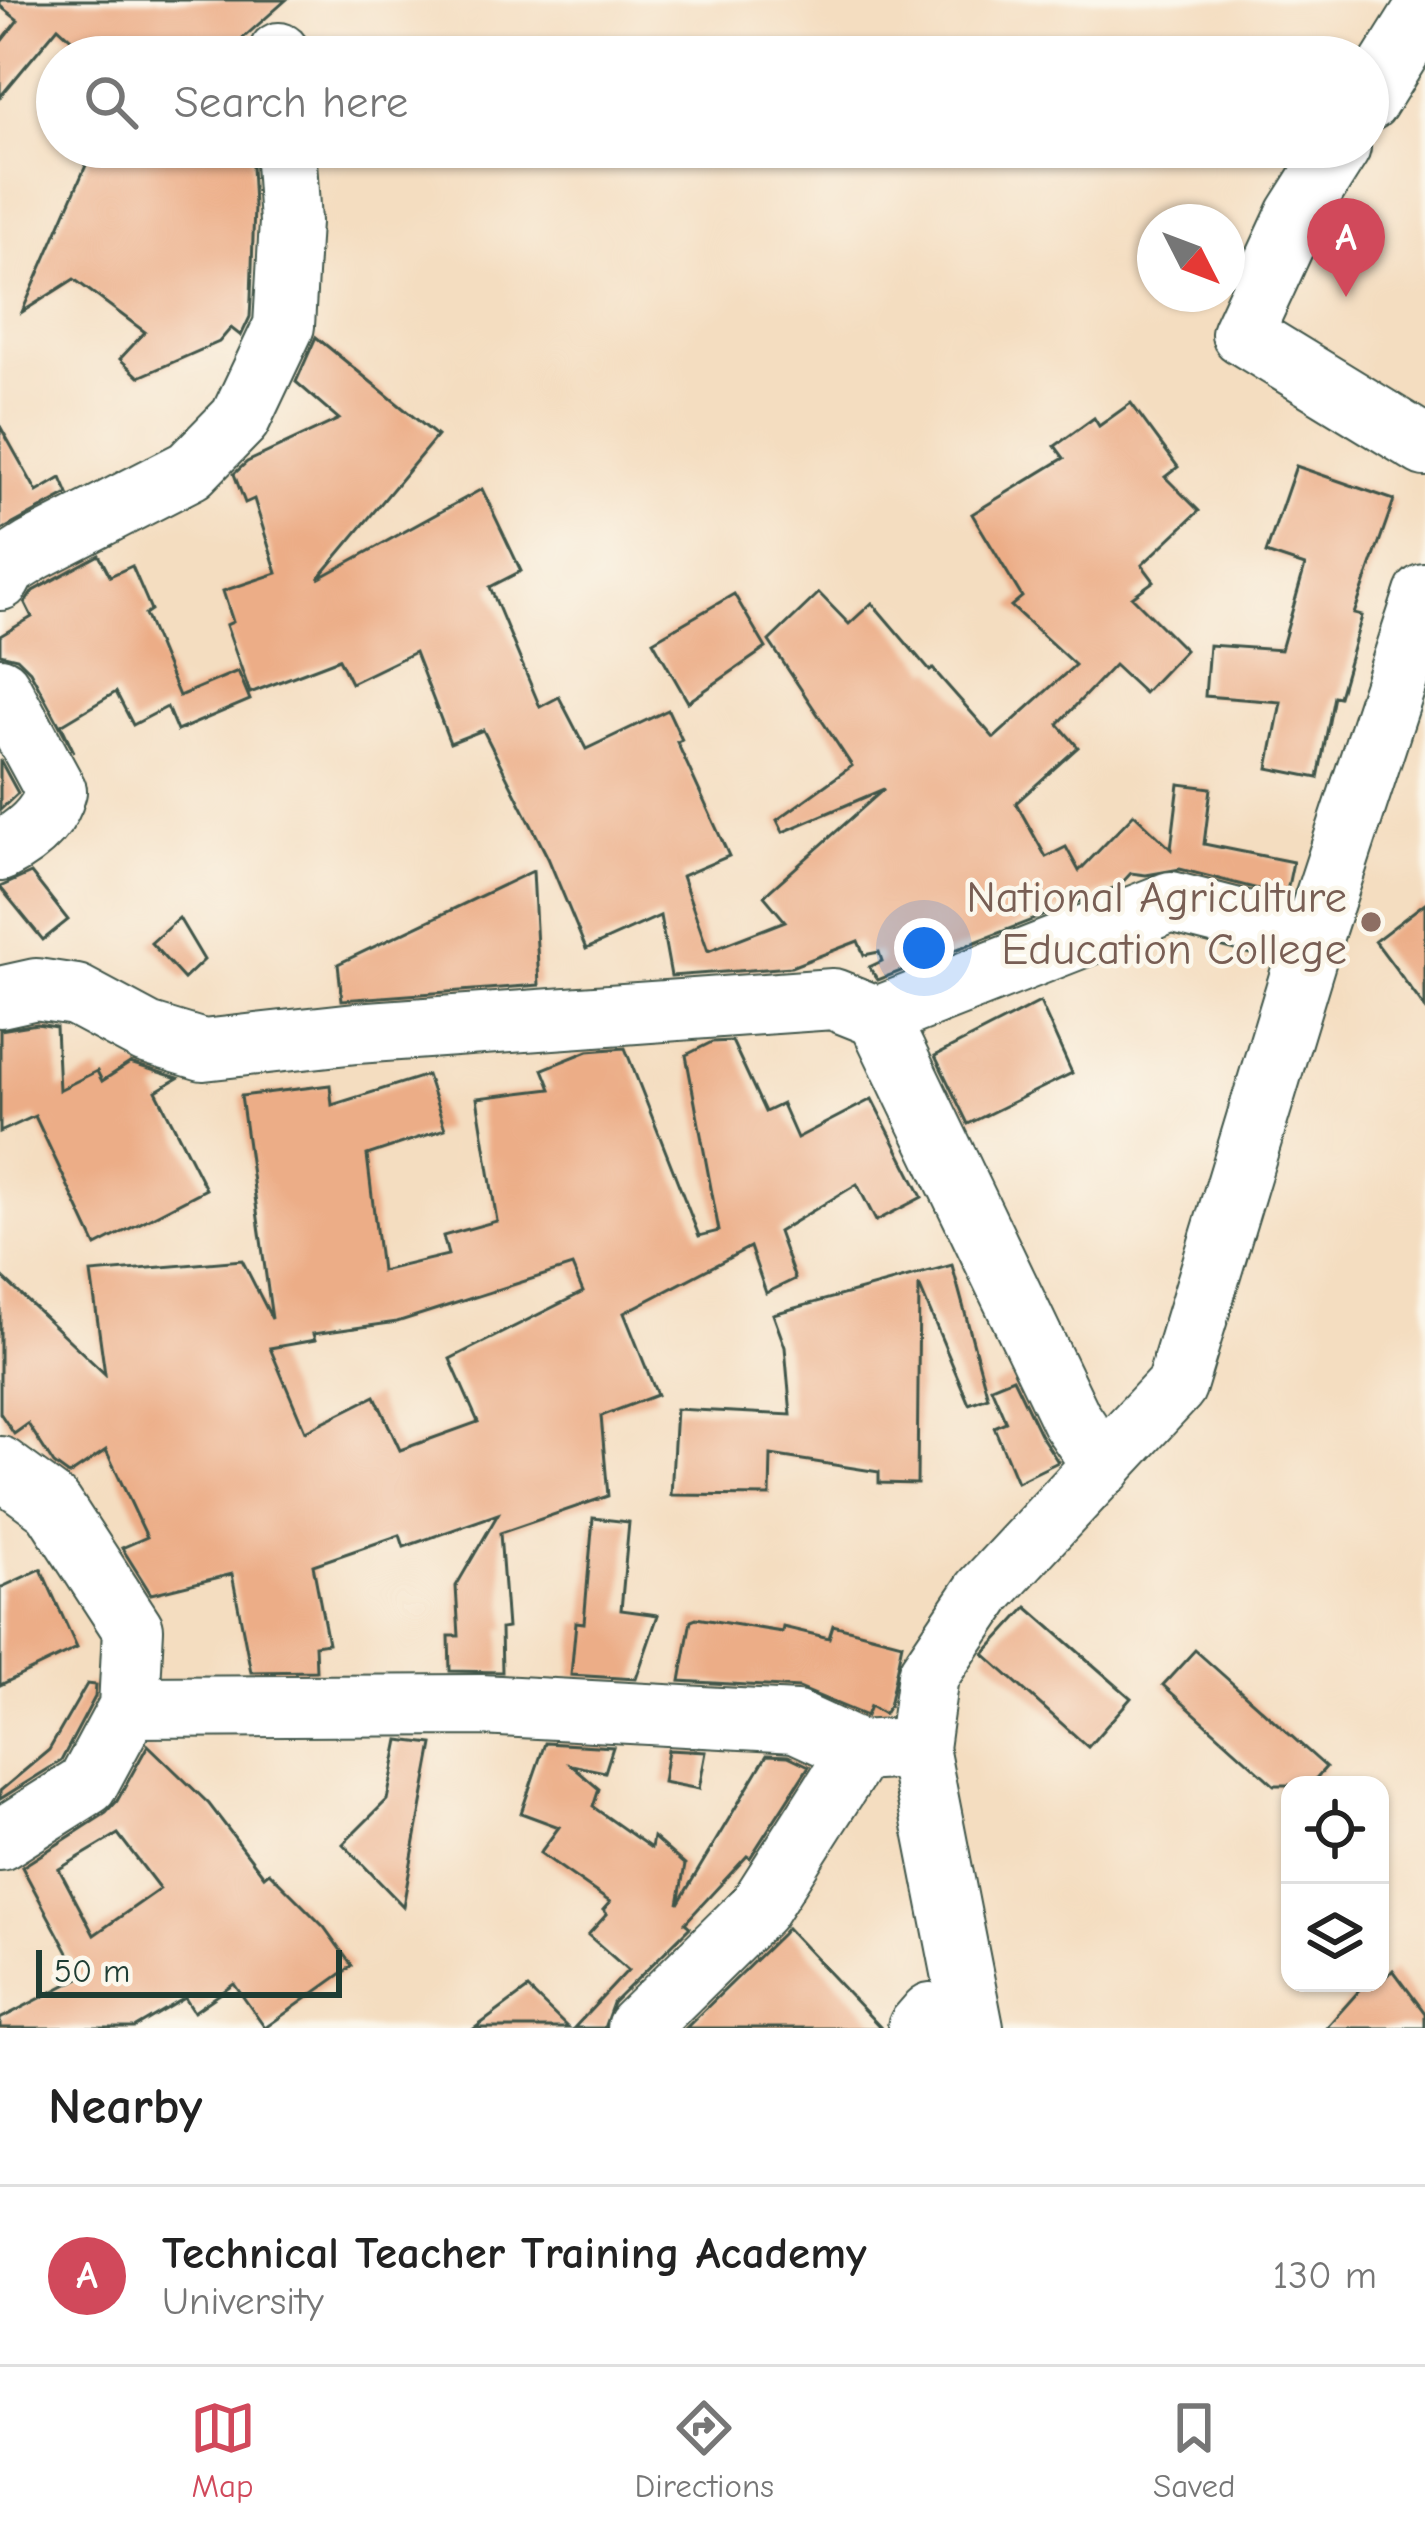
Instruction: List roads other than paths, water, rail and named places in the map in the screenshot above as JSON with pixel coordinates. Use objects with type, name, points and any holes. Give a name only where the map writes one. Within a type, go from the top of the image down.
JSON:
[{"type":"street","points":[[1389,67],[1425,10]]},
{"type":"street","points":[[0,580],[8,567],[34,550],[190,470],[240,419],[284,326],[290,222],[286,168]]},
{"type":"street","points":[[1327,168],[1297,215],[1242,334],[1425,446]]},
{"type":"street","points":[[952,2026],[918,1748],[928,1675],[984,1592],[1176,1386],[1312,938],[1425,594]]},
{"type":"street","points":[[0,688],[56,791],[39,823],[22,840],[0,851]]},
{"type":"street","points":[[878,1017],[1171,902],[1312,938]]},
{"type":"street","points":[[0,997],[36,989],[76,995],[147,1033],[203,1050],[356,1034],[833,999],[878,1017],[1071,1419],[1103,1466]]},
{"type":"street","points":[[0,1466],[53,1507],[133,1629],[129,1707],[87,1785],[0,1840]]},
{"type":"street","points":[[129,1707],[481,1705],[796,1722],[859,1751],[918,1748]]},
{"type":"street","points":[[637,2028],[758,1909],[859,1751]]},
{"type":"place","name":"Technical Teacher Training Academy","points":[[1346,297]]},
{"type":"place","name":"National Agriculture Education College","points":[[1371,922]]}]
